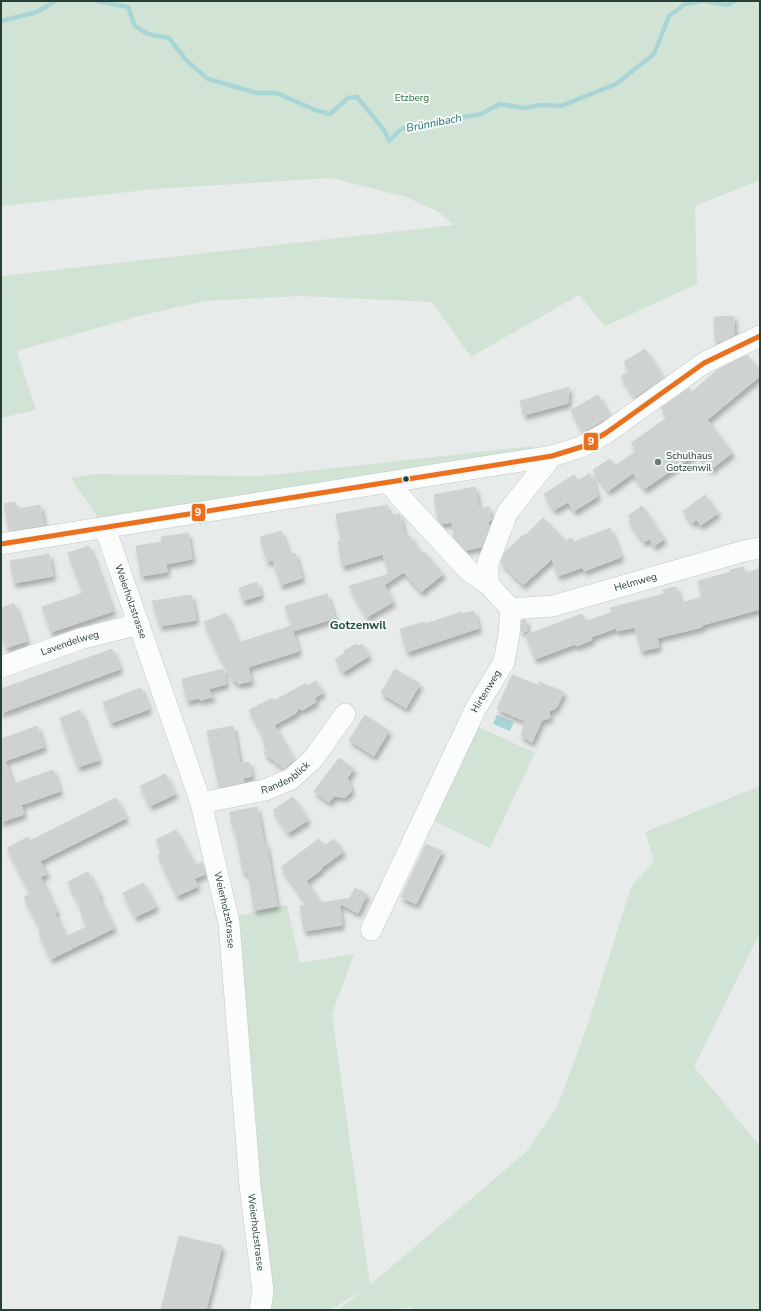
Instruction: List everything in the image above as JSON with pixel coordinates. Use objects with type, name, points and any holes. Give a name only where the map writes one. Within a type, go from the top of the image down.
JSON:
[{"type":"street","points":[[1,544],[552,456],[581,447],[599,437],[704,363],[760,336]]},
{"type":"street","points":[[488,584],[488,563],[507,513],[552,456]]},
{"type":"street","points":[[389,483],[468,571],[488,584],[511,609]]},
{"type":"street","name":"Weierholzstrasse","points":[[105,528],[201,803],[229,922],[250,1185],[263,1291],[260,1310]]},
{"type":"street","name":"Helmweg","points":[[511,609],[553,606],[744,551],[760,548]]},
{"type":"street","name":"Hirtenweg","points":[[371,930],[476,708],[504,662],[509,634],[511,609]]},
{"type":"street","name":"Lavendelweg","points":[[1,667],[80,639],[139,624]]},
{"type":"street","name":"Randenblick","points":[[201,803],[265,790],[291,779],[313,758],[345,714]]},
{"type":"green space","name":"Etzberg","points":[[1,1],[760,1],[760,180],[695,206],[697,284],[605,326],[579,295],[471,357],[432,302],[300,296],[204,301],[135,317],[17,351],[36,410],[1,418],[1,276],[454,225],[437,211],[406,197],[331,178],[155,189],[1,206]]},
{"type":"green space","points":[[532,446],[540,459],[105,528],[71,478],[93,474],[261,476]]},
{"type":"green space","points":[[479,727],[535,753],[490,848],[434,821]]},
{"type":"green space","points":[[760,786],[760,932],[694,1067],[760,1146],[760,1310],[413,1310],[412,1307],[389,1310],[338,1310],[364,1289],[331,1310],[265,1310],[237,916],[287,905],[300,963],[354,954],[332,1014],[370,1285],[526,1152],[558,1105],[589,1021],[631,887],[654,861],[645,832]]},
{"type":"water","points":[[497,715],[514,722],[510,731],[493,724]]},
{"type":"building","points":[[734,316],[734,335],[723,341],[715,341],[714,317]]},
{"type":"building","points":[[645,349],[663,378],[635,397],[621,376],[629,371],[624,362]]},
{"type":"building","points":[[747,355],[760,370],[760,376],[707,420],[732,453],[710,470],[697,453],[644,489],[633,473],[608,491],[593,470],[610,459],[615,466],[637,451],[631,443],[668,417],[661,408],[689,388],[692,392],[717,370]]},
{"type":"building","points":[[569,387],[568,403],[524,415],[520,401]]},
{"type":"building","points":[[598,395],[610,416],[583,432],[571,410]]},
{"type":"building","points":[[590,473],[598,496],[574,511],[568,502],[554,510],[544,494],[574,475],[578,481]]},
{"type":"building","points":[[475,487],[479,509],[489,507],[491,520],[488,521],[489,528],[481,547],[465,550],[454,538],[452,522],[441,524],[438,520],[434,495]]},
{"type":"building","points":[[705,495],[718,513],[701,525],[696,520],[692,523],[683,511]]},
{"type":"building","points":[[15,502],[17,509],[40,505],[44,525],[9,531],[4,504]]},
{"type":"building","points":[[387,505],[389,515],[400,515],[405,539],[410,536],[421,554],[424,552],[443,574],[421,592],[404,572],[384,585],[393,602],[367,617],[349,586],[389,574],[383,554],[342,566],[338,542],[341,541],[336,514]]},
{"type":"building","points":[[642,506],[664,539],[654,546],[649,539],[644,542],[629,521],[631,520],[628,516]]},
{"type":"building","points":[[543,518],[566,541],[572,538],[573,542],[610,528],[621,557],[584,571],[583,567],[558,576],[552,559],[523,585],[501,562],[505,552],[524,534],[525,536]]},
{"type":"building","points":[[281,531],[289,555],[295,553],[302,578],[281,585],[273,560],[267,562],[260,537]]},
{"type":"building","points":[[188,533],[192,559],[166,564],[167,572],[141,576],[136,546],[162,542],[161,537]]},
{"type":"building","points":[[89,546],[113,611],[51,632],[42,607],[83,593],[68,553]]},
{"type":"building","points":[[49,554],[53,576],[14,583],[10,561]]},
{"type":"building","points":[[743,567],[745,574],[760,568],[760,609],[702,625],[702,627],[657,638],[659,647],[641,651],[635,627],[617,631],[616,628],[591,637],[592,640],[576,646],[575,644],[535,659],[526,635],[582,614],[585,622],[612,612],[610,608],[664,594],[663,590],[676,587],[681,603],[702,597],[698,581],[731,572],[730,570]]},
{"type":"building","points":[[257,582],[261,595],[243,601],[239,588]]},
{"type":"building","points":[[327,594],[335,618],[293,631],[285,606]]},
{"type":"building","points":[[191,595],[196,620],[160,626],[152,601]]},
{"type":"building","points":[[14,603],[27,641],[6,648],[1,634],[1,608]]},
{"type":"building","points":[[474,611],[479,628],[407,652],[400,629],[424,622],[425,624],[462,612],[462,614]]},
{"type":"building","points":[[226,613],[238,643],[291,626],[299,651],[248,667],[251,681],[238,684],[237,681],[234,682],[216,649],[204,622]]},
{"type":"building","points":[[522,620],[526,620],[527,631],[521,632]]},
{"type":"building","points":[[356,644],[358,646],[362,644],[369,656],[343,672],[335,659],[345,653],[344,651]]},
{"type":"building","points":[[112,649],[120,669],[1,713],[1,689]]},
{"type":"building","points":[[223,669],[226,684],[208,689],[213,697],[187,701],[182,679]]},
{"type":"building","points":[[395,669],[420,684],[406,708],[381,693]]},
{"type":"building","points":[[512,675],[540,686],[539,682],[564,692],[556,708],[549,711],[550,718],[542,720],[532,742],[521,736],[525,721],[497,709]]},
{"type":"building","points":[[316,681],[323,693],[314,698],[316,702],[302,710],[299,708],[296,713],[274,725],[294,760],[285,769],[264,753],[267,751],[263,743],[266,741],[249,710],[272,698],[274,701],[306,683],[307,686]]},
{"type":"building","points":[[141,688],[149,709],[111,723],[103,702]]},
{"type":"building","points":[[80,710],[99,760],[78,767],[60,718]]},
{"type":"building","points":[[365,715],[389,731],[374,756],[349,740]]},
{"type":"building","points":[[37,726],[44,747],[5,761],[13,784],[53,770],[60,791],[21,805],[24,814],[1,822],[1,739]]},
{"type":"building","points":[[233,726],[240,764],[249,762],[252,776],[243,778],[244,782],[219,787],[207,731]]},
{"type":"building","points":[[339,758],[354,769],[347,778],[351,787],[351,792],[345,797],[334,796],[329,802],[314,791]]},
{"type":"building","points":[[165,774],[175,794],[150,806],[140,786]]},
{"type":"building","points":[[293,797],[308,820],[288,833],[273,810]]},
{"type":"building","points":[[116,798],[126,818],[40,861],[47,874],[40,877],[57,912],[54,913],[66,937],[88,926],[81,914],[83,913],[68,882],[88,872],[100,896],[98,897],[114,928],[51,959],[39,934],[42,932],[24,897],[31,894],[7,848],[28,837],[30,841]]},
{"type":"building","points":[[257,807],[264,844],[266,844],[277,906],[254,910],[248,872],[243,872],[230,812]]},
{"type":"building","points":[[176,830],[195,866],[202,862],[205,874],[194,879],[198,886],[177,896],[158,855],[162,852],[156,840]]},
{"type":"building","points":[[319,839],[324,846],[334,839],[343,852],[306,881],[321,903],[350,898],[355,888],[367,894],[358,913],[339,903],[342,925],[304,931],[300,906],[308,905],[281,867]]},
{"type":"building","points":[[426,844],[442,851],[416,904],[401,897]]},
{"type":"building","points":[[143,883],[156,907],[135,917],[123,893]]},
{"type":"building","points":[[179,1236],[222,1246],[206,1310],[161,1310]]},
{"type":"waterway","name":"Brünnibach","points":[[1,21],[37,12],[55,1]]},
{"type":"waterway","name":"Brünnibach","points":[[97,1],[128,7],[135,26],[148,34],[169,38],[186,60],[208,79],[257,93],[277,93],[315,110],[330,114],[348,98],[357,97],[384,130],[389,141],[401,129],[481,114],[500,104],[523,108],[540,105],[561,106],[616,84],[654,54],[669,16],[685,4],[702,1]]},
{"type":"waterway","name":"Brünnibach","points":[[706,1],[727,5],[734,1]]},
{"type":"transit line","name":"9","points":[[1,544],[552,456],[581,447],[606,433],[704,363],[760,336]]},
{"type":"place","name":"Schulhaus Gotzenwil","points":[[658,462]]},
{"type":"district","name":"Gotzenwil","points":[[358,625]]}]
